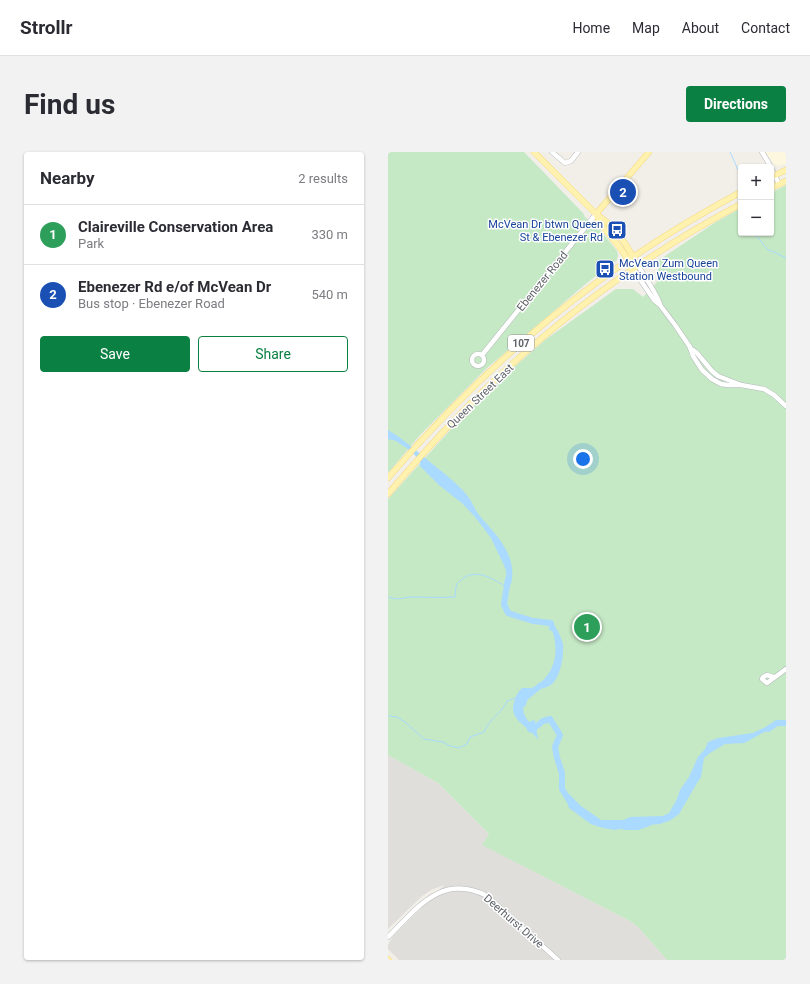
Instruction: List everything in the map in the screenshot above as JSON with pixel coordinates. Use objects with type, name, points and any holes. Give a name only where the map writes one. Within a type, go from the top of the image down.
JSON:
[{"type":"main road","points":[[534,152],[596,214],[600,224],[631,258]]},
{"type":"main road","name":"Ebenezer Road","points":[[596,214],[649,152]]},
{"type":"main road","points":[[774,176],[786,170]]},
{"type":"main road","points":[[774,186],[786,181]]},
{"type":"main road","name":"Queen Street East","points":[[388,478],[423,438],[469,390],[519,344],[571,301],[631,258],[711,208],[738,194]]},
{"type":"main road","name":"Queen Street East","points":[[388,494],[461,413],[522,355],[579,308],[636,267],[682,237],[738,206]]},
{"type":"street","points":[[552,152],[565,163],[571,161],[578,152]]},
{"type":"street","points":[[762,152],[769,164]]},
{"type":"street","points":[[774,177],[779,184]]},
{"type":"street","name":"Ebenezer Road","points":[[482,355],[596,214]]},
{"type":"street","points":[[631,258],[654,300],[660,305],[690,347],[692,356],[702,370],[712,379],[721,384],[741,385],[764,389],[774,395],[786,406]]},
{"type":"street","points":[[773,677],[786,669]]},
{"type":"street","name":"Deerhurst Drive","points":[[388,937],[427,898],[444,890],[466,888],[478,891],[487,896],[558,960]]},
{"type":"shaded area","points":[[766,152],[786,152],[786,164],[779,166],[773,164]]},
{"type":"shaded area","points":[[388,755],[438,783],[489,834],[483,845],[630,921],[638,927],[667,960],[399,960],[388,949],[388,945],[393,936],[444,885],[431,890],[421,897],[388,929]]},
{"type":"green space","points":[[388,152],[524,152],[583,213],[585,217],[601,231],[617,251],[618,255],[617,260],[588,282],[487,368],[420,435],[388,473]]},
{"type":"green space","points":[[786,185],[786,960],[667,960],[638,927],[630,921],[482,845],[489,834],[438,783],[388,755],[388,499],[462,417],[504,376],[545,340],[616,289],[633,289],[643,297],[657,282],[659,260],[716,222],[738,210],[738,236],[774,236],[774,191]]},
{"type":"water","points":[[388,430],[449,477],[468,496],[477,513],[504,546],[511,564],[511,584],[507,587],[506,570],[502,561],[491,538],[475,517],[463,504],[439,485],[420,466],[420,461],[411,451],[396,441],[388,439]]},
{"type":"water","points":[[548,621],[553,623],[562,641],[562,659],[558,675],[553,683],[547,687],[535,690],[534,688],[542,682],[548,674],[555,658],[555,640]]},
{"type":"water","points":[[522,688],[532,688],[524,700],[523,709],[529,722],[535,721],[538,740],[514,714],[514,702]]},
{"type":"water","points":[[772,724],[775,725],[772,728],[744,743],[725,744],[704,758],[701,777],[679,814],[671,820],[660,824],[635,826],[615,830],[591,824],[569,808],[565,794],[569,794],[581,806],[601,820],[624,820],[630,817],[663,816],[669,813],[680,790],[689,777],[698,757],[705,749],[708,742],[718,738],[753,733]]},
{"type":"waterway","points":[[730,152],[738,169]]},
{"type":"waterway","points":[[756,236],[769,251],[786,258]]},
{"type":"waterway","points":[[388,597],[399,599],[413,597],[455,597],[457,584],[472,574],[478,574],[490,578],[507,587]]},
{"type":"waterway","points":[[508,579],[504,604],[508,613],[533,621],[551,623],[552,628]]},
{"type":"waterway","points":[[523,704],[525,698],[541,685]]},
{"type":"waterway","points":[[388,716],[397,717],[424,739],[443,742],[450,746],[459,748],[467,744],[470,737],[484,732],[486,727],[507,701],[515,698]]},
{"type":"waterway","points":[[530,729],[532,730],[543,721],[550,719],[560,735],[555,747],[562,773],[562,789],[570,802]]},
{"type":"waterway","points":[[768,729],[777,723],[786,723]]},
{"type":"waterway","points":[[625,827],[638,827],[649,823]]},
{"type":"place","name":"Ebenezer Rd e/of McVean Dr","points":[[623,192]]},
{"type":"place","name":"McVean Dr btwn Queen St & Ebenezer Rd","points":[[617,230]]},
{"type":"place","name":"McVean Zum Queen Station Westbound","points":[[605,269]]},
{"type":"place","name":"Claireville Conservation Area","points":[[587,627]]}]
